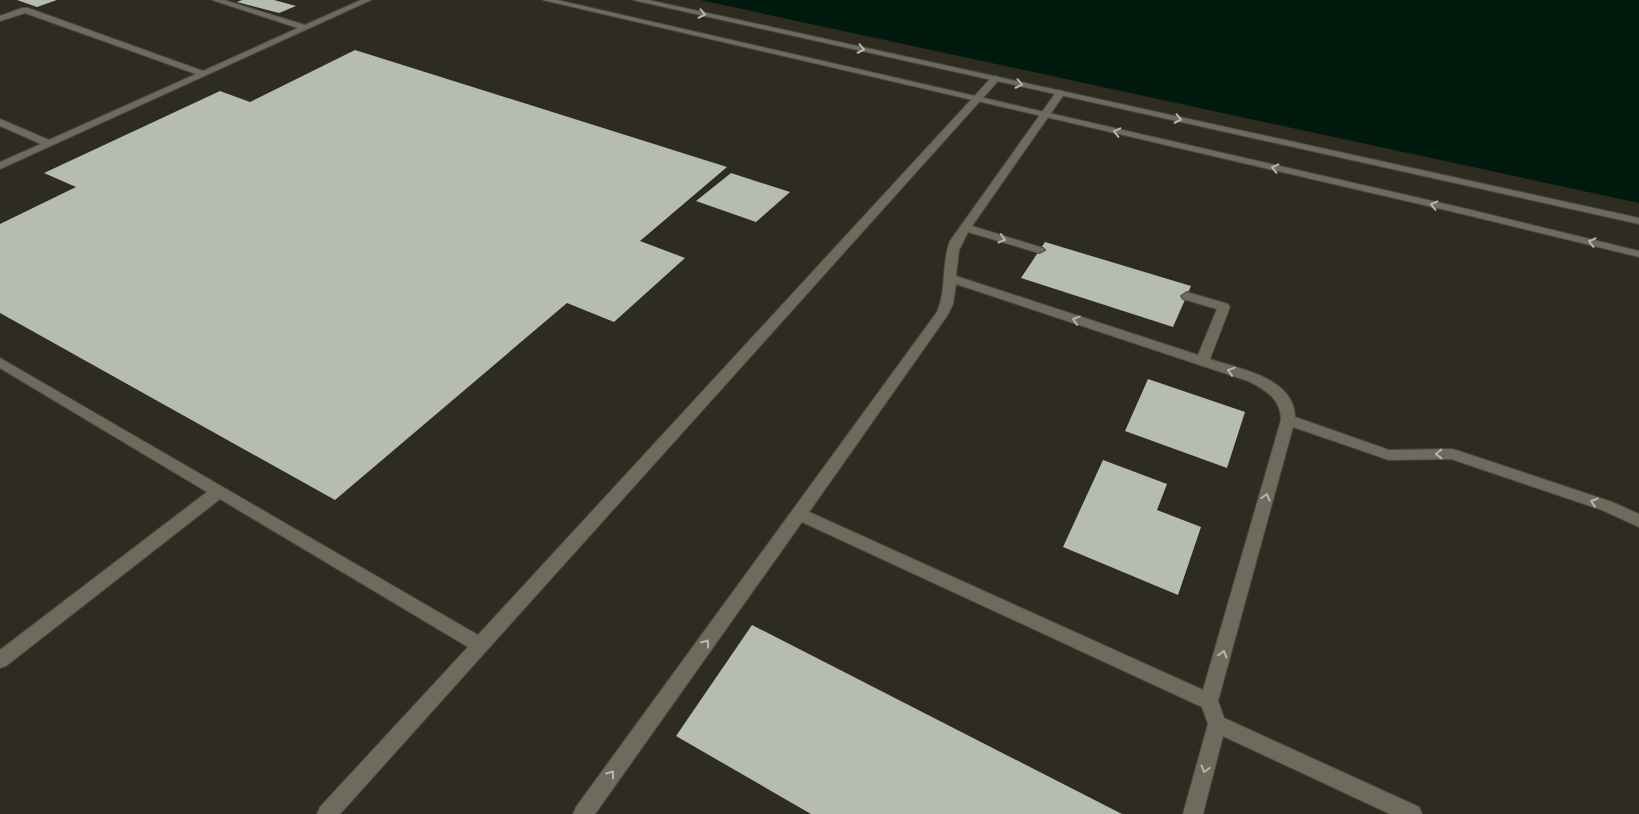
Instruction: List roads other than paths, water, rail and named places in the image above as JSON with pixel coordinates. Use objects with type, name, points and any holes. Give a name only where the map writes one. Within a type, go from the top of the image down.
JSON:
[{"type":"street","points":[[216,0],[306,28]]},
{"type":"street","points":[[0,166],[367,0]]},
{"type":"street","points":[[547,0],[1639,254]]},
{"type":"street","points":[[637,0],[1639,221]]},
{"type":"street","points":[[0,19],[25,10],[204,74]]},
{"type":"street","points":[[327,814],[995,79]]},
{"type":"street","points":[[583,814],[943,313],[948,300],[954,246],[1060,93]]},
{"type":"street","points":[[0,122],[49,144]]},
{"type":"street","points":[[966,228],[1039,250]]},
{"type":"street","points":[[950,278],[1253,378],[1280,395],[1287,408],[1288,420],[1209,701],[1217,724],[1193,814]]},
{"type":"street","points":[[1186,296],[1224,307],[1202,362]]},
{"type":"street","points":[[0,362],[480,645]]},
{"type":"street","points":[[1288,420],[1389,455],[1451,454],[1607,506],[1639,521]]},
{"type":"street","points":[[0,660],[219,492]]},
{"type":"street","points":[[799,514],[1209,701]]},
{"type":"street","points":[[1217,724],[1412,814]]}]
